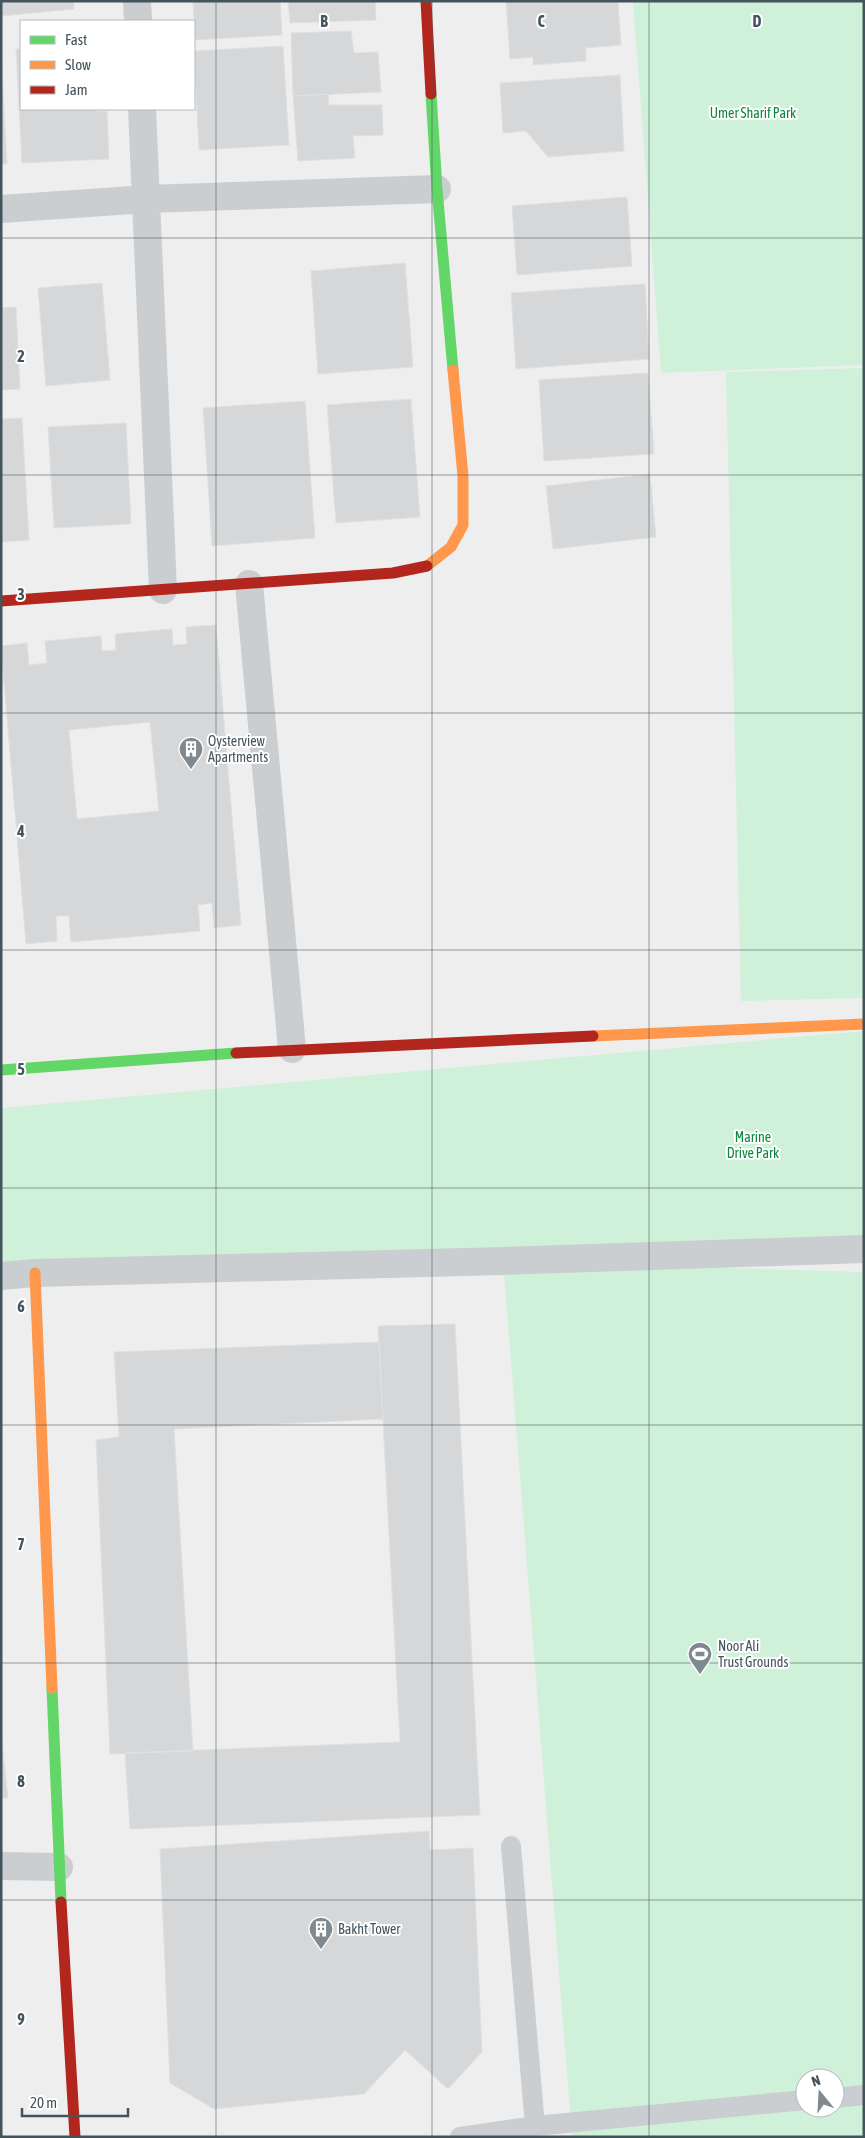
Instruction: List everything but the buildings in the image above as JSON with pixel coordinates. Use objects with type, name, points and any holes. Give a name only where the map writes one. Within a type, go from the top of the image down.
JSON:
[{"type":"street","points":[[137,1],[138,20]]},
{"type":"street","points":[[1,601],[393,573],[430,565],[452,547],[462,525],[463,476],[437,189],[426,1]]},
{"type":"street","points":[[142,110],[163,590]]},
{"type":"street","points":[[1,209],[147,199],[437,189]]},
{"type":"street","points":[[248,584],[292,1049]]},
{"type":"street","points":[[1,1070],[292,1049],[864,1024]]},
{"type":"street","points":[[1,1276],[35,1273],[503,1261],[864,1249]]},
{"type":"street","points":[[35,1273],[60,1867],[75,2137]]},
{"type":"street","points":[[1,1866],[60,1867]]},
{"type":"lane","points":[[511,1846],[535,2126]]},
{"type":"lane","points":[[845,2097],[864,2095]]},
{"type":"lane","points":[[460,2137],[535,2126],[795,2101]]},
{"type":"green space","name":"Umer Sharif Park","points":[[633,1],[864,1],[864,365],[661,373]]},
{"type":"green space","points":[[864,368],[864,998],[741,1001],[726,372]]},
{"type":"green space","name":"Marine Drive Park","points":[[864,1031],[864,1244],[1,1277],[1,1108]]},
{"type":"green space","name":"Noor Ali Trust Grounds","points":[[503,1261],[864,1272],[864,2137],[572,2137]]},
{"type":"traffic: fast","points":[[431,94],[437,189],[453,370]]},
{"type":"traffic: fast","points":[[1,1070],[236,1053]]},
{"type":"traffic: fast","points":[[52,1688],[61,1902]]},
{"type":"traffic: slow","points":[[427,566],[451,547],[463,525],[463,476],[453,370]]},
{"type":"traffic: slow","points":[[593,1036],[864,1024]]},
{"type":"traffic: slow","points":[[35,1273],[52,1688]]},
{"type":"traffic: jam","points":[[426,1],[431,94]]},
{"type":"traffic: jam","points":[[1,601],[393,573],[427,566]]},
{"type":"traffic: jam","points":[[236,1053],[593,1036]]},
{"type":"traffic: jam","points":[[61,1902],[75,2137]]},
{"type":"place","name":"Oysterview Apartments","points":[[191,770]]},
{"type":"place","name":"Noor Ali Trust Grounds","points":[[700,1675]]},
{"type":"place","name":"Bakht Tower","points":[[321,1950]]}]
